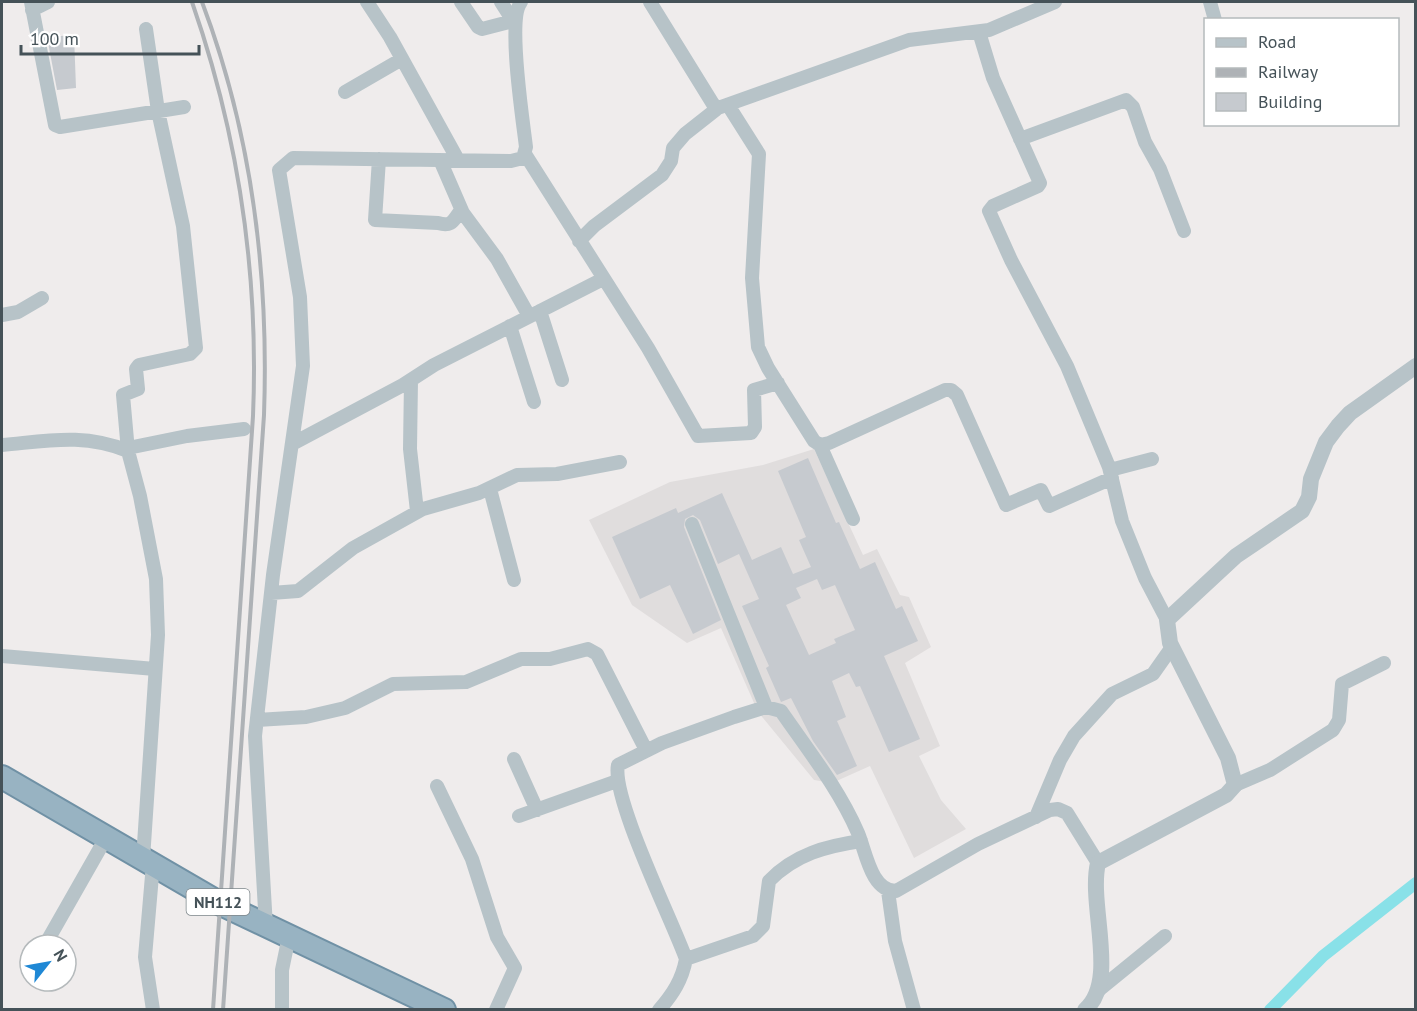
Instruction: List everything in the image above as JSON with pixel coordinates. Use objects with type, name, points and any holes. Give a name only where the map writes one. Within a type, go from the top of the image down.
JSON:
[{"type":"highway","name":"NH112","points":[[2,777],[266,927],[444,1010]]},
{"type":"street","points":[[48,2],[31,6],[55,125],[60,127],[184,107]]},
{"type":"street","points":[[367,2],[402,59],[458,160]]},
{"type":"street","points":[[461,2],[478,27],[482,29],[514,23]]},
{"type":"street","points":[[501,2],[514,23]]},
{"type":"street","points":[[521,2],[516,8],[514,23],[525,154],[648,348],[698,436],[751,433],[755,427],[754,390],[778,384]]},
{"type":"street","points":[[579,241],[594,226],[662,175],[671,161],[673,148],[685,134],[723,107],[909,40],[979,33],[1055,2]]},
{"type":"street","points":[[1210,2],[1214,18]]},
{"type":"street","points":[[655,3],[713,104],[723,107],[759,154],[753,295],[758,347],[778,384],[820,445],[853,519]]},
{"type":"street","points":[[146,29],[158,111],[183,226],[196,348],[190,354],[139,365],[136,369],[138,389],[123,397],[128,449],[140,496],[156,579],[158,635],[145,957],[153,1010]]},
{"type":"street","points":[[979,33],[993,78],[1008,105],[1012,123],[1040,183],[1038,186],[993,206],[989,212],[1011,260],[1064,358],[1111,474],[1122,521],[1145,578],[1167,620],[1172,647],[1228,758],[1235,785]]},
{"type":"street","points":[[345,92],[402,59]]},
{"type":"street","points":[[1020,139],[1126,100],[1133,107],[1145,142],[1160,169],[1184,231]]},
{"type":"street","points":[[266,927],[258,808],[257,720],[271,593],[303,366],[300,297],[279,170],[293,158],[511,161],[523,158],[525,154]]},
{"type":"street","points":[[379,159],[375,220],[438,223],[446,226],[450,225],[461,210]]},
{"type":"street","points":[[440,160],[461,210],[535,313],[562,380]]},
{"type":"street","points":[[292,444],[510,326],[603,279]]},
{"type":"street","points":[[2,315],[18,312],[42,298]]},
{"type":"street","points":[[510,326],[534,402]]},
{"type":"street","points":[[1167,620],[1236,556],[1302,511],[1309,497],[1311,479],[1326,442],[1338,426],[1350,413],[1416,366]]},
{"type":"street","points":[[411,380],[410,449],[417,511]]},
{"type":"street","points":[[820,445],[945,390],[951,390],[957,395],[1006,505],[1041,490],[1049,506],[1111,474],[1152,459]]},
{"type":"street","points":[[2,445],[86,438],[128,449],[188,436],[244,429]]},
{"type":"street","points":[[271,593],[298,591],[353,548],[417,511],[490,489],[517,475],[557,474],[620,462]]},
{"type":"street","points":[[490,489],[514,580]]},
{"type":"street","points":[[692,524],[766,707]]},
{"type":"street","points":[[1036,817],[1060,760],[1074,736],[1112,694],[1153,674],[1172,647]]},
{"type":"street","points":[[257,720],[306,717],[345,708],[393,684],[466,682],[521,659],[550,658],[588,649],[597,654],[646,750]]},
{"type":"street","points":[[2,656],[155,669]]},
{"type":"street","points":[[1098,863],[1226,795],[1235,785],[1270,770],[1333,730],[1339,720],[1342,684],[1384,663]]},
{"type":"street","points":[[659,1010],[674,992],[683,975],[686,959],[625,807],[617,781],[618,765],[646,750],[766,707],[781,711],[837,792],[881,886],[888,891],[896,891],[978,844],[1050,810],[1058,809],[1067,813],[1098,863],[1094,887],[1101,969],[1100,989]]},
{"type":"street","points":[[514,759],[537,810]]},
{"type":"street","points":[[519,816],[617,781]]},
{"type":"street","points":[[437,786],[472,859],[494,931],[515,968],[496,1010]]},
{"type":"street","points":[[52,933],[107,836]]},
{"type":"street","points":[[686,959],[753,936],[759,931],[763,926],[769,880],[808,853],[825,847],[861,841]]},
{"type":"street","points":[[888,891],[895,942],[914,1010]]},
{"type":"street","points":[[282,1010],[282,970],[289,936]]},
{"type":"street","points":[[1085,1010],[1100,989],[1165,936]]},
{"type":"shaded area","points":[[814,449],[863,555],[877,549],[900,595],[909,597],[931,647],[905,663],[940,746],[919,756],[941,800],[966,829],[914,858],[870,766],[832,783],[814,780],[758,712],[721,628],[687,643],[632,605],[589,520],[670,482],[763,465]]},
{"type":"building","points":[[74,35],[76,88],[57,90],[47,37]]},
{"type":"building","points":[[808,458],[836,523],[839,522],[860,569],[875,562],[896,609],[902,606],[918,641],[884,656],[920,739],[889,752],[860,686],[856,687],[849,673],[832,681],[846,717],[837,721],[857,766],[837,775],[813,741],[791,698],[781,702],[766,668],[769,666],[742,606],[759,599],[739,554],[718,564],[700,520],[693,515],[685,519],[684,527],[721,620],[693,634],[670,585],[640,599],[612,537],[676,508],[678,513],[722,493],[752,560],[781,547],[793,574],[811,567],[799,540],[806,537],[778,471]],"holes":[[[817,579],[822,590],[835,585],[855,630],[834,639],[836,643],[809,655],[786,605],[801,598],[796,588]]]},
{"type":"waterway","points":[[1270,1010],[1323,956],[1416,883]]},
{"type":"railway","points":[[192,2],[208,53],[234,155],[249,258],[253,310],[253,416],[213,1010]]},
{"type":"railway","points":[[202,2],[233,102],[254,205],[260,257],[265,362],[264,415],[223,1010]]}]
